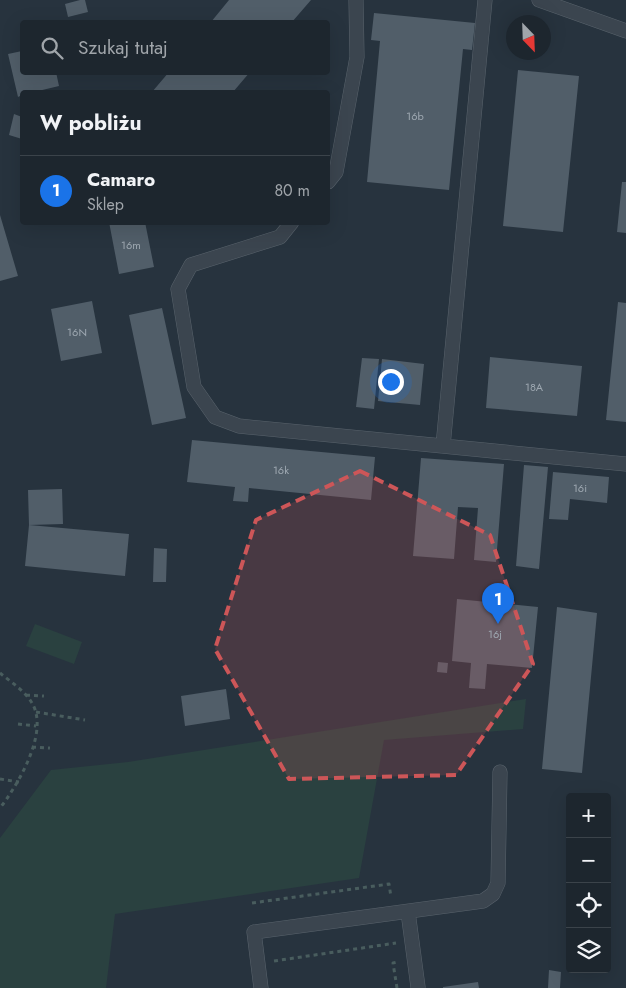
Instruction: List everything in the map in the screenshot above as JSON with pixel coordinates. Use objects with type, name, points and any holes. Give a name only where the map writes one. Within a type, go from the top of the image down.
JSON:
[{"type":"lane","points":[[330,180],[336,172],[357,57],[356,0]]},
{"type":"lane","points":[[444,446],[485,0]]},
{"type":"lane","points":[[539,0],[626,31]]},
{"type":"lane","points":[[290,225],[280,237],[191,265],[178,289],[194,387],[215,417],[239,426],[626,464]]},
{"type":"lane","points":[[261,988],[254,932],[482,901],[493,894],[498,883],[500,866],[500,772]]},
{"type":"lane","points":[[401,913],[412,941],[418,987]]},
{"type":"path","points":[[0,673],[26,695],[36,712],[36,726],[32,747],[18,782],[0,808]]},
{"type":"path","points":[[26,695],[44,696]]},
{"type":"path","points":[[36,712],[85,720]]},
{"type":"path","points":[[18,724],[36,726]]},
{"type":"path","points":[[32,747],[50,748]]},
{"type":"path","points":[[0,779],[18,782]]},
{"type":"path","points":[[252,903],[389,884],[401,913]]},
{"type":"path","points":[[273,970],[272,961],[412,941]]},
{"type":"highlighted area","points":[[360,471],[490,535],[533,664],[456,775],[289,779],[215,649],[256,520]]},
{"type":"green space","points":[[35,624],[82,642],[74,664],[26,646]]},
{"type":"green space","points":[[526,699],[523,729],[384,740],[359,878],[115,914],[106,988],[0,988],[0,838],[51,770],[128,762]]},
{"type":"building","points":[[85,0],[88,12],[68,17],[65,4]]},
{"type":"building","points":[[229,0],[311,0],[294,20],[213,20]]},
{"type":"building","points":[[374,13],[475,23],[472,50],[463,49],[449,190],[367,182],[380,41],[371,40]]},
{"type":"building","points":[[20,51],[20,75],[57,75],[59,86],[42,90],[20,90],[20,96],[18,97],[8,54]]},
{"type":"building","points":[[518,70],[579,76],[563,232],[503,226]]},
{"type":"building","points":[[166,75],[247,75],[235,90],[154,90]]},
{"type":"building","points":[[14,114],[20,116],[20,138],[9,135]]},
{"type":"building","points":[[622,182],[626,182],[626,233],[617,232]]},
{"type":"building","points":[[0,215],[18,276],[0,281]]},
{"type":"building","points":[[110,225],[146,225],[154,267],[119,274]]},
{"type":"building","points":[[92,301],[102,353],[61,361],[51,309]]},
{"type":"building","points":[[618,302],[626,303],[626,422],[606,420]]},
{"type":"building","points":[[162,308],[186,418],[152,425],[129,315]]},
{"type":"building","points":[[490,357],[582,366],[577,416],[486,408]]},
{"type":"building","points":[[362,358],[379,359],[374,409],[356,407]]},
{"type":"building","points":[[382,359],[424,364],[420,405],[378,401]]},
{"type":"building","points":[[192,440],[375,457],[371,500],[249,488],[248,502],[233,501],[235,487],[187,482]]},
{"type":"building","points":[[421,458],[504,464],[496,562],[474,560],[478,508],[458,507],[454,559],[413,556]]},
{"type":"building","points":[[524,465],[548,467],[539,569],[516,566]]},
{"type":"building","points":[[553,472],[609,477],[607,503],[570,499],[568,520],[549,519]]},
{"type":"building","points":[[62,489],[63,524],[29,525],[28,490]]},
{"type":"building","points":[[29,525],[129,534],[125,576],[25,566]]},
{"type":"building","points":[[154,548],[167,549],[166,582],[153,582]]},
{"type":"building","points":[[457,599],[538,607],[532,668],[487,664],[485,689],[469,688],[471,663],[452,661]]},
{"type":"building","points":[[557,607],[597,613],[582,773],[542,769]]},
{"type":"building","points":[[438,662],[448,663],[447,673],[437,672]]},
{"type":"building","points":[[226,689],[230,719],[185,726],[181,696]]},
{"type":"building","points":[[549,970],[561,972],[560,988],[548,988]]},
{"type":"building","points":[[478,982],[479,988],[443,988],[443,987]]},
{"type":"place","name":"Camaro","points":[[498,624]]}]
